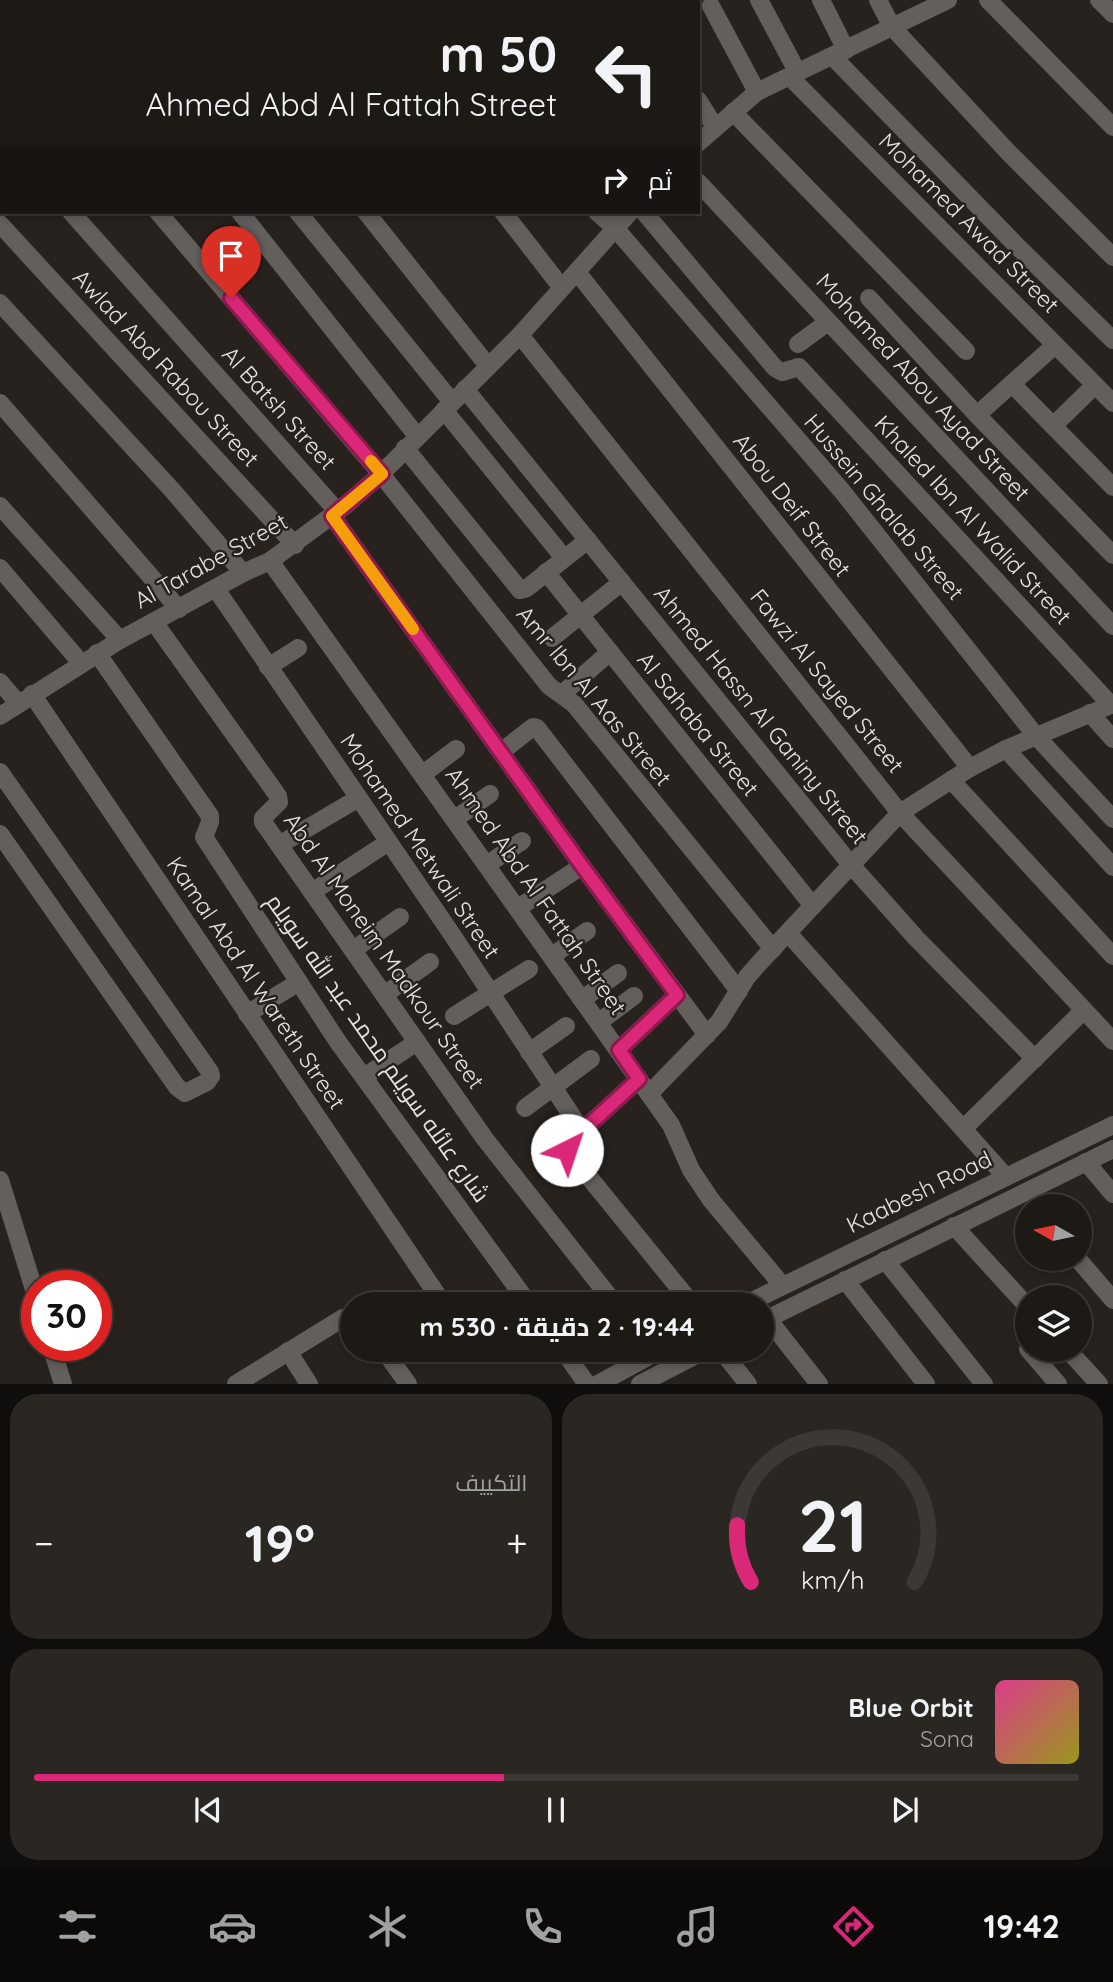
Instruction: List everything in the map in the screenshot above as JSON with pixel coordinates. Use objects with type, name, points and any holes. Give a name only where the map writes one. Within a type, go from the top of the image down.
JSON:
[{"type":"street","name":"Mohamed Awad Street","points":[[759,0],[794,75],[1113,403]]},
{"type":"street","points":[[821,0],[839,53],[1019,248],[1113,340]]},
{"type":"street","points":[[878,0],[892,27],[1009,153],[1113,257]]},
{"type":"street","points":[[988,0],[1113,127]]},
{"type":"street","points":[[1099,0],[1113,14]]},
{"type":"street","points":[[700,141],[757,92],[945,1]]},
{"type":"street","points":[[710,7],[757,92]]},
{"type":"street","points":[[700,103],[715,127]]},
{"type":"street","points":[[733,112],[966,351]]},
{"type":"street","name":"Mohamed Abou Ayad Street","points":[[700,184],[1113,626]]},
{"type":"street","name":"Al Batsh Street","points":[[73,214],[335,514],[500,752],[707,1035]]},
{"type":"street","name":"Amr Ibn Al Aas Street","points":[[160,214],[382,474],[549,686],[574,704],[773,948]]},
{"type":"street","points":[[241,214],[516,587],[522,590],[527,588],[588,540]]},
{"type":"street","points":[[300,214],[454,400],[564,558]]},
{"type":"street","points":[[368,214],[488,366]]},
{"type":"street","points":[[505,214],[562,288]]},
{"type":"street","name":"Hussein Ghalab Street","points":[[599,214],[615,228],[842,491],[1036,736],[1113,819]]},
{"type":"street","name":"Al Tarabe Street","points":[[0,716],[97,653],[270,561],[335,514],[382,474],[520,335],[628,214]]},
{"type":"street","name":"Khaled Ibn Al Walid Street","points":[[646,214],[775,368],[782,372],[799,367],[1112,705]]},
{"type":"street","name":"Awlad Abd Rabou Street","points":[[0,224],[295,545]]},
{"type":"street","name":"Abou Deif Street","points":[[577,272],[970,768]]},
{"type":"street","points":[[869,299],[1113,555]]},
{"type":"street","points":[[0,303],[173,491],[243,573]]},
{"type":"street","points":[[798,344],[828,322]]},
{"type":"street","name":"Fawzi Al Sayed Street","points":[[520,335],[900,813],[1113,1041]]},
{"type":"street","points":[[977,415],[1055,345]]},
{"type":"street","points":[[1012,384],[1113,487]]},
{"type":"street","points":[[1053,426],[1095,385]]},
{"type":"street","name":"Ahmed Hassn Al Ganiny Street","points":[[454,400],[588,540],[852,866],[916,938],[1035,1059]]},
{"type":"street","points":[[0,403],[179,609]]},
{"type":"street","points":[[0,506],[120,640]]},
{"type":"street","name":"Ahmed Abd Al Fattah Street","points":[[270,561],[671,1125],[691,1170],[704,1190],[782,1285]]},
{"type":"street","points":[[0,568],[81,663]]},
{"type":"street","name":"Al Sahaba Street","points":[[546,572],[813,906]]},
{"type":"street","points":[[552,638],[622,582]]},
{"type":"street","name":"Mohamed Metwali Street","points":[[215,589],[582,1131]]},
{"type":"street","name":"Abd Al Moneim Madkour Street","points":[[154,622],[278,796],[279,802],[262,820],[485,1139],[606,1292]]},
{"type":"street","points":[[268,667],[298,648]]},
{"type":"street","points":[[562,694],[610,652]]},
{"type":"street","name":"شارع عائله سويلم محمد عبد الله سويلم","points":[[97,653],[210,816],[204,837],[299,982],[364,1077],[520,1292]]},
{"type":"street","name":"Kamal Abd Al Wareth Street","points":[[0,682],[25,698],[247,1014],[435,1292]]},
{"type":"street","points":[[649,1094],[719,1022],[739,991],[773,948],[900,813],[970,768],[1006,749],[1112,705]]},
{"type":"street","points":[[1090,713],[1113,739]]},
{"type":"street","points":[[500,752],[533,727],[537,728],[739,991]]},
{"type":"street","points":[[423,774],[456,749]]},
{"type":"street","points":[[1006,749],[1113,867]]},
{"type":"street","points":[[0,772],[210,1072],[210,1080],[190,1092],[181,1091],[177,1087],[0,834]]},
{"type":"street","points":[[951,780],[1113,956]]},
{"type":"street","points":[[455,819],[490,794]]},
{"type":"street","points":[[279,845],[357,799]]},
{"type":"street","points":[[488,864],[522,841]]},
{"type":"street","points":[[312,892],[387,843]]},
{"type":"street","points":[[518,908],[582,866]]},
{"type":"street","points":[[353,950],[400,916]]},
{"type":"street","points":[[552,956],[587,931]]},
{"type":"street","points":[[788,933],[1006,1177]]},
{"type":"street","points":[[384,995],[430,962]]},
{"type":"street","points":[[454,1016],[529,970]]},
{"type":"street","points":[[583,999],[618,973]]},
{"type":"street","points":[[247,1014],[299,982]]},
{"type":"street","points":[[619,1050],[677,995]]},
{"type":"street","points":[[599,1022],[634,996]]},
{"type":"street","points":[[963,1129],[1083,1011]]},
{"type":"street","points":[[529,1052],[566,1026]]},
{"type":"street","points":[[364,1077],[417,1042]]},
{"type":"street","points":[[525,1108],[591,1059]]},
{"type":"street","points":[[639,1079],[582,1131],[568,1146],[569,1153],[682,1292]]},
{"type":"street","name":"Kaabesh Road","points":[[769,1292],[1113,1125]]},
{"type":"street","name":"Kaabesh Road","points":[[1035,1194],[1086,1162],[1113,1149]]},
{"type":"street","points":[[1086,1162],[1113,1194]]},
{"type":"street","points":[[0,1180],[28,1270]]},
{"type":"street","name":"Kaabesh Road","points":[[774,1316],[954,1226],[1015,1204]]},
{"type":"street","points":[[954,1226],[1015,1293]]},
{"type":"street","points":[[885,1260],[984,1384]]},
{"type":"street","points":[[1088,1271],[1113,1300]]},
{"type":"street","points":[[845,1280],[926,1384]]},
{"type":"street","points":[[236,1384],[340,1320]]},
{"type":"street","points":[[774,1331],[820,1384]]},
{"type":"street","points":[[288,1351],[309,1384]]},
{"type":"street","points":[[56,1361],[63,1384]]},
{"type":"street","points":[[392,1362],[408,1384]]},
{"type":"street","points":[[571,1362],[587,1384]]},
{"type":"street","points":[[598,1384],[637,1362]]},
{"type":"street","points":[[640,1384],[683,1362]]},
{"type":"street","points":[[730,1362],[748,1384]]},
{"type":"street","points":[[1039,1362],[1058,1384]]},
{"type":"street","points":[[1080,1362],[1099,1384]]},
{"type":"slow traffic","points":[[371,461],[382,474],[332,516],[413,629]]},
{"type":"route","points":[[231,298],[382,474],[332,516],[677,995],[619,1050],[639,1079],[569,1143],[567,1150]]}]
